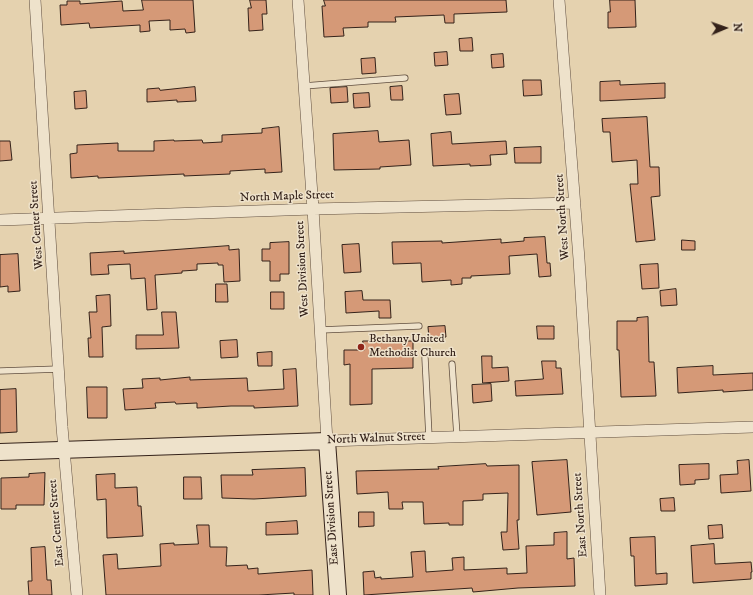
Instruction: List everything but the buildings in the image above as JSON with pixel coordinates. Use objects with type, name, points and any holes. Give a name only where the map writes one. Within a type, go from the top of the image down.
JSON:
[{"type":"street","name":"West Center Street","points":[[35,0],[64,449]]},
{"type":"street","name":"West Division Street","points":[[298,0],[327,441]]},
{"type":"street","name":"West North Street","points":[[559,0],[583,316],[589,432]]},
{"type":"street","name":"North Maple Street","points":[[0,220],[312,209],[575,203]]},
{"type":"street","name":"North Walnut Street","points":[[0,452],[753,427]]},
{"type":"street","name":"East North Street","points":[[589,432],[600,595]]},
{"type":"street","name":"East Division Street","points":[[327,441],[338,595]]},
{"type":"street","name":"East Center Street","points":[[64,449],[77,595]]},
{"type":"lane","points":[[304,86],[405,78]]},
{"type":"lane","points":[[320,330],[419,326]]},
{"type":"lane","points":[[425,358],[430,437]]},
{"type":"lane","points":[[452,364],[457,436]]},
{"type":"lane","points":[[0,371],[59,369]]},
{"type":"place","name":"Bethany United Methodist Church","points":[[361,347]]}]
